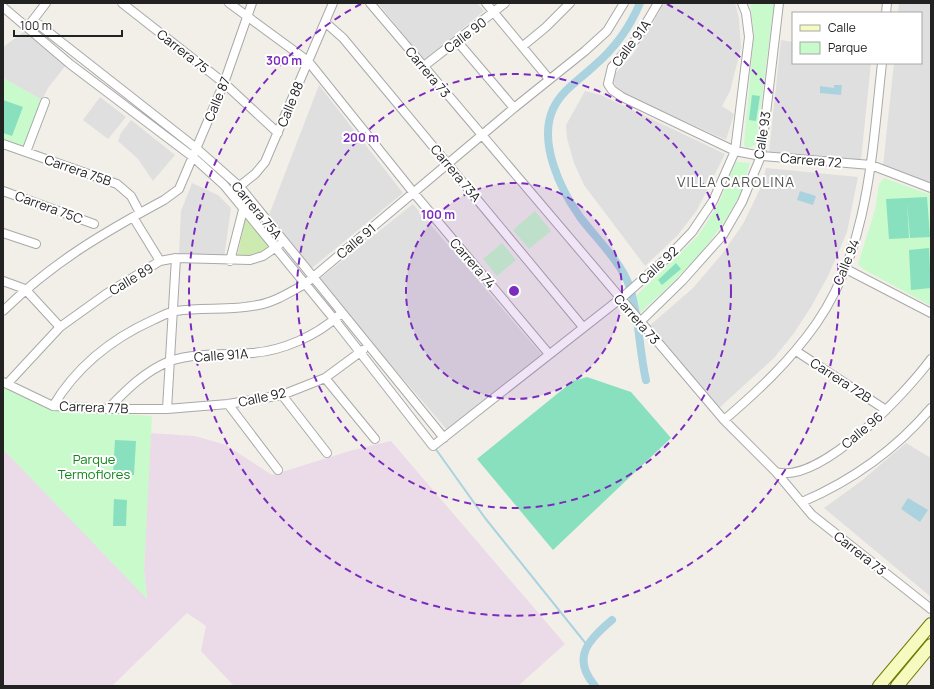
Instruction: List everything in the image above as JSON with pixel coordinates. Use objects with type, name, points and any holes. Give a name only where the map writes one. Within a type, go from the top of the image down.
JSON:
[{"type":"street","points":[[3,7],[27,27],[46,3]]},
{"type":"street","name":"Carrera 75","points":[[122,3],[224,83],[278,133]]},
{"type":"street","name":"Carrera 74","points":[[230,3],[308,61],[414,192],[549,354]]},
{"type":"street","name":"Calle 87","points":[[136,215],[176,193],[181,184],[224,83],[252,3]]},
{"type":"street","name":"Calle 88","points":[[231,193],[255,174],[265,162],[308,61],[326,23],[333,3]]},
{"type":"street","name":"Carrera 73","points":[[370,3],[482,136],[623,297],[637,318],[724,420],[776,472],[812,515],[931,609]]},
{"type":"street","points":[[486,3],[549,79]]},
{"type":"street","name":"Calle 90","points":[[424,66],[505,3]]},
{"type":"street","points":[[523,46],[546,27],[570,3]]},
{"type":"street","name":"Calle 91","points":[[53,406],[65,385],[100,352],[135,328],[174,311],[238,308],[260,305],[282,297],[305,284],[607,31],[624,3]]},
{"type":"street","name":"Calle 91A","points":[[608,84],[612,67],[638,37],[658,3]]},
{"type":"street","name":"Calle 92","points":[[433,446],[623,297],[692,232],[713,201],[735,151],[749,38],[746,13],[742,3]]},
{"type":"street","name":"Calle 93","points":[[637,318],[682,281],[723,235],[742,202],[760,156],[779,3]]},
{"type":"street","name":"Carrera 75A","points":[[33,20],[196,148],[240,186],[312,277],[444,438]]},
{"type":"street","name":"Carrera 73A","points":[[326,23],[343,38],[583,327]]},
{"type":"street","name":"Carrera 75A","points":[[27,27],[70,64],[192,157],[231,193],[334,319],[433,446]]},
{"type":"street","points":[[458,41],[514,108]]},
{"type":"street","name":"Calle 94","points":[[724,420],[765,384],[796,350],[816,323],[846,269],[858,232],[871,165],[882,64]]},
{"type":"street","name":"Carrera 72","points":[[608,84],[612,90],[622,97],[735,151],[760,156],[871,165],[931,188]]},
{"type":"street","points":[[26,152],[45,102]]},
{"type":"street","name":"Carrera 75B","points":[[3,144],[116,184],[131,196],[136,215],[160,261]]},
{"type":"street","name":"Carrera 75C","points":[[3,191],[94,224]]},
{"type":"street","points":[[230,261],[243,208],[250,200]]},
{"type":"street","points":[[3,311],[26,289],[68,256],[136,215]]},
{"type":"street","points":[[3,233],[36,244]]},
{"type":"street","name":"Calle 89","points":[[5,383],[60,327],[106,294],[160,261],[176,258],[230,261],[256,259],[275,248],[283,241]]},
{"type":"street","points":[[167,409],[176,258]]},
{"type":"street","points":[[846,269],[931,313]]},
{"type":"street","points":[[3,281],[26,289],[60,327]]},
{"type":"street","name":"Calle 91A","points":[[108,409],[141,377],[170,362],[188,356],[217,353],[253,353],[282,347],[310,334],[334,319],[342,312]]},
{"type":"street","name":"Calle 92","points":[[167,409],[228,404],[282,395],[325,378],[369,346]]},
{"type":"street","name":"Carrera 72B","points":[[796,350],[886,410]]},
{"type":"street","name":"Calle 96","points":[[776,472],[788,474],[822,461],[849,442],[911,386],[931,359]]},
{"type":"street","points":[[325,378],[375,439]]},
{"type":"street","name":"Carrera 77B","points":[[5,383],[53,406],[108,409],[167,409]]},
{"type":"street","points":[[282,395],[327,453]]},
{"type":"street","points":[[228,404],[278,470]]},
{"type":"street","points":[[802,502],[826,492],[854,476],[909,432],[931,408]]},
{"type":"street","points":[[879,686],[931,624]]},
{"type":"street","points":[[897,686],[931,645]]},
{"type":"shaded area","points":[[378,3],[477,3],[484,11],[424,60]]},
{"type":"shaded area","points":[[664,3],[734,3],[736,6],[739,19],[741,48],[730,91],[722,106],[734,114],[726,140],[620,92],[617,89],[614,82],[615,74],[633,54],[649,30]]},
{"type":"shaded area","points":[[899,3],[931,3],[931,185],[883,166],[894,64],[922,64],[922,12],[898,12]]},
{"type":"shaded area","points":[[24,32],[66,65],[48,88],[42,100],[3,78],[3,47]]},
{"type":"shaded area","points":[[781,40],[792,42],[792,64],[871,64],[861,160],[769,152]]},
{"type":"shaded area","points":[[319,85],[403,193],[312,268],[269,215]]},
{"type":"shaded area","points":[[585,91],[601,95],[725,154],[697,210],[678,235],[645,266],[584,185],[574,163],[567,138],[566,125]]},
{"type":"shaded area","points":[[100,97],[126,117],[108,139],[83,120]]},
{"type":"shaded area","points":[[131,120],[175,155],[153,181],[138,159],[118,141],[121,133]]},
{"type":"shaded area","points":[[766,168],[858,177],[847,232],[829,274],[811,307],[794,333],[774,358],[718,409],[648,327],[693,288],[722,254],[743,224],[760,189]]},
{"type":"shaded area","points":[[192,183],[218,195],[231,208],[224,258],[179,254],[181,211]]},
{"type":"shaded area","points":[[413,204],[542,355],[448,431],[318,280]]},
{"type":"shaded area","points":[[150,433],[195,436],[226,445],[272,475],[353,450],[391,441],[565,644],[518,686],[234,686],[201,651],[206,626],[187,613],[112,686],[3,686],[3,449],[147,598],[144,571]]},
{"type":"shaded area","points":[[906,443],[931,458],[931,597],[824,508],[860,482]]},
{"type":"green space","points":[[750,3],[774,3],[756,145],[747,148],[744,145],[754,33]]},
{"type":"green space","points":[[3,78],[42,100],[26,148],[3,141]]},
{"type":"green space","points":[[752,95],[760,96],[756,121],[749,120]]},
{"type":"green space","points":[[3,100],[23,107],[12,136],[3,133]]},
{"type":"green space","points":[[736,162],[750,163],[740,194],[718,231],[682,273],[640,313],[637,295],[698,236],[718,205]]},
{"type":"green space","points":[[884,178],[931,195],[931,306],[863,269],[858,264],[875,210],[879,184]]},
{"type":"green space","points":[[927,197],[930,237],[910,238],[907,201],[909,238],[889,239],[886,199]]},
{"type":"green space","points":[[535,211],[551,231],[529,249],[513,230]]},
{"type":"green space","points":[[246,214],[271,246],[260,254],[237,258]]},
{"type":"green space","points":[[502,243],[516,260],[497,276],[483,259]]},
{"type":"green space","points":[[929,248],[931,288],[911,290],[909,250]]},
{"type":"green space","points":[[676,263],[681,269],[662,285],[658,280]]},
{"type":"green space","points":[[587,377],[631,392],[671,438],[553,550],[477,459],[573,381]]},
{"type":"green space","name":"Parque Termoflores","points":[[3,385],[51,409],[152,416],[144,571],[147,599],[3,449]]},
{"type":"green space","points":[[115,440],[136,441],[134,475],[113,474]]},
{"type":"green space","points":[[114,499],[127,500],[126,526],[113,526]]},
{"type":"water","points":[[834,85],[842,85],[841,95],[820,93],[820,86],[834,88]]},
{"type":"water","points":[[800,191],[816,196],[813,205],[797,200]]},
{"type":"water","points":[[908,498],[928,510],[920,522],[901,509]]},
{"type":"waterway","points":[[640,3],[631,21],[615,45],[561,96],[553,109],[549,122],[548,136],[553,165],[572,206],[620,267],[629,285],[635,307],[646,380]]},
{"type":"waterway","points":[[435,448],[485,518],[587,645]]},
{"type":"waterway","points":[[595,686],[584,667],[586,650],[596,635],[612,620]]},
{"type":"district","name":"VILLA CAROLINA","points":[[736,182]]}]
